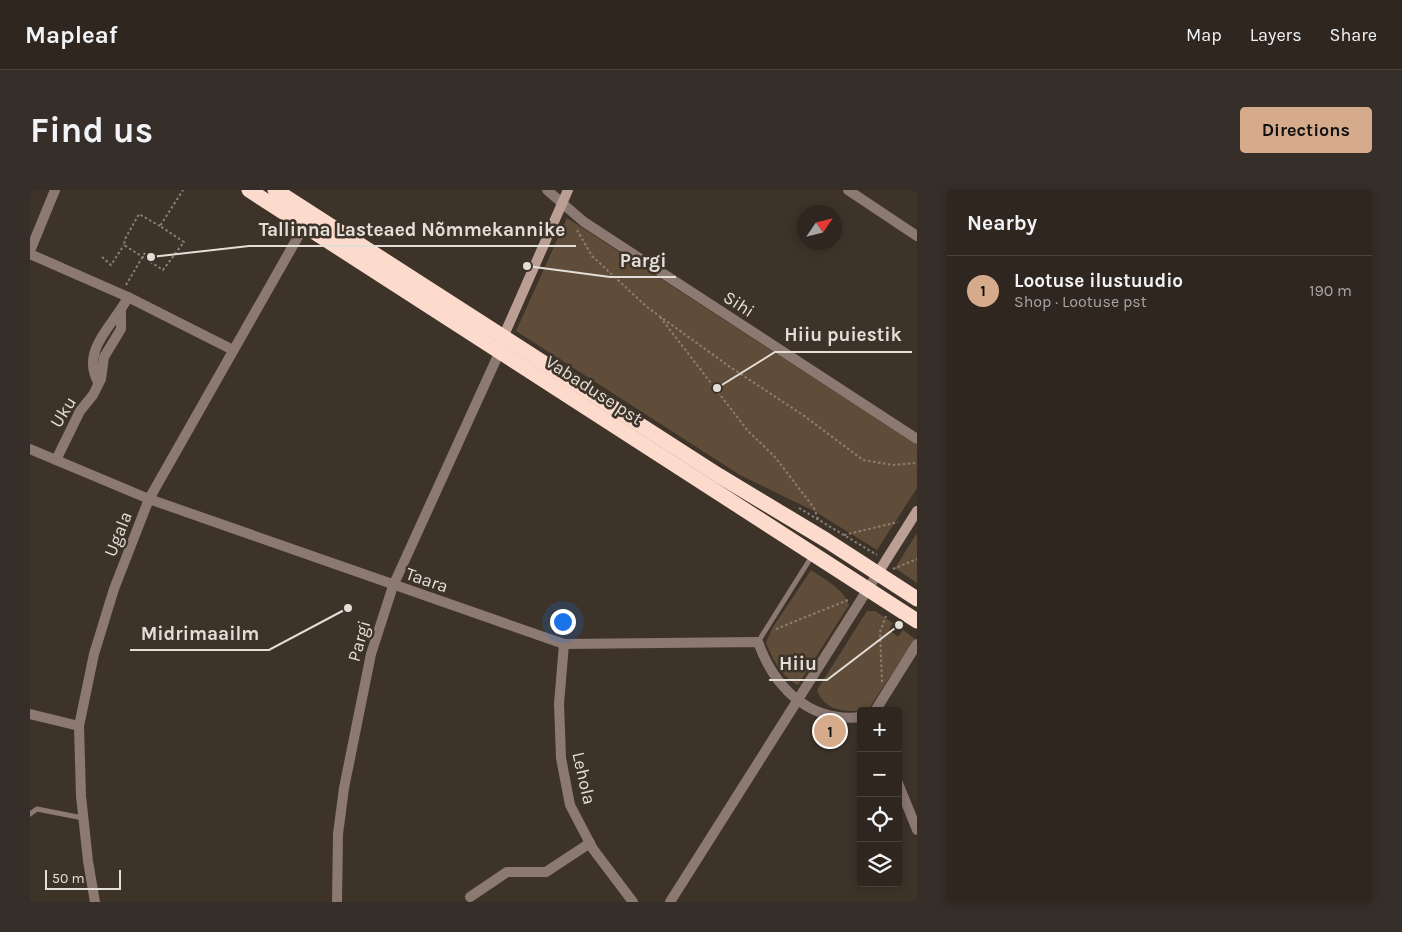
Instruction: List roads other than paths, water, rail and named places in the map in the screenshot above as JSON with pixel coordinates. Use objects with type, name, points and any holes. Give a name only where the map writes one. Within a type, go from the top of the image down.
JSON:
[{"type":"highway","name":"Vabaduse pst","points":[[275,190],[308,220]]},
{"type":"highway","name":"Vabaduse pst","points":[[252,191],[308,220],[501,344],[813,555],[917,622]]},
{"type":"highway","name":"Vabaduse pst","points":[[501,344],[718,475],[917,599]]},
{"type":"street","points":[[56,190],[30,253],[128,297],[233,350]]},
{"type":"street","name":"Sihi","points":[[547,190],[562,205],[584,222],[917,439]]},
{"type":"street","name":"Pargi","points":[[336,902],[338,834],[349,759],[371,654],[393,586],[568,190]]},
{"type":"street","points":[[848,190],[917,236]]},
{"type":"street","name":"Ugala","points":[[95,902],[83,818],[79,726],[94,654],[114,589],[150,499],[308,220]]},
{"type":"street","name":"Uku","points":[[98,382],[93,367],[94,354],[109,323],[120,313],[128,297]]},
{"type":"street","name":"Uku","points":[[56,460],[80,411],[94,395],[102,375],[104,357],[121,329],[120,313]]},
{"type":"street","name":"Taara","points":[[30,449],[150,499],[393,586],[564,644],[760,638]]},
{"type":"street","points":[[670,902],[799,701],[917,511]]},
{"type":"street","points":[[760,638],[765,663],[777,682],[799,701],[833,716],[857,717]]},
{"type":"street","name":"Lehola","points":[[564,644],[559,704],[561,758],[570,805],[590,843],[633,902]]},
{"type":"street","points":[[877,707],[917,644]]},
{"type":"street","points":[[30,714],[79,726]]},
{"type":"street","points":[[902,793],[917,830]]},
{"type":"street","points":[[470,897],[507,872],[546,872],[590,843]]},
{"type":"lane","points":[[760,638],[813,555]]},
{"type":"lane","points":[[30,814],[37,809],[83,818]]},
{"type":"place","name":"Tallinna Lasteaed Nõmmekannike","points":[[151,257]]},
{"type":"place","name":"Pargi","points":[[527,266]]},
{"type":"place","name":"Hiiu puiestik","points":[[717,388]]},
{"type":"place","name":"Midrimaailm","points":[[348,608]]},
{"type":"place","name":"Hiiu","points":[[899,625]]},
{"type":"place","name":"Lootuse ilustuudio","points":[[830,731]]}]
